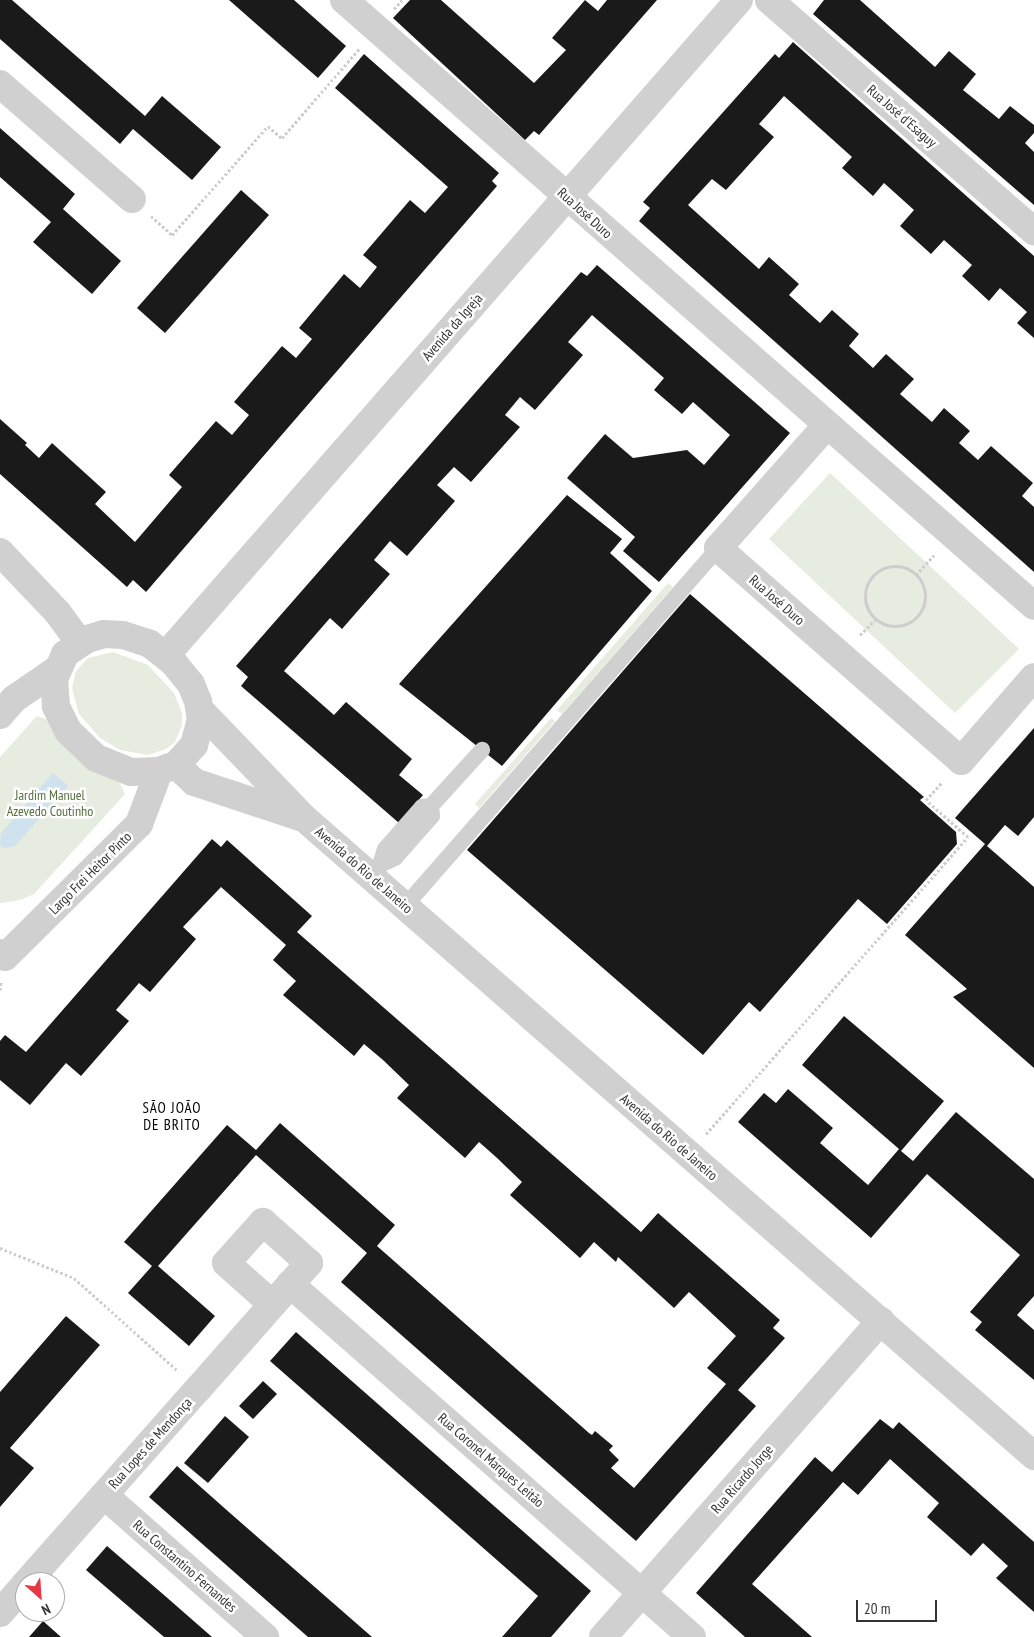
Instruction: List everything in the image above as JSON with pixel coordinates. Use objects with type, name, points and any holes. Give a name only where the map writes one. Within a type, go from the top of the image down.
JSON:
[{"type":"street","name":"Rua José Duro","points":[[344,0],[1034,606]]},
{"type":"street","name":"Avenida da Igreja","points":[[166,655],[739,0]]},
{"type":"street","name":"Rua José d'Esaguy","points":[[769,0],[1034,231]]},
{"type":"street","points":[[0,84],[132,199]]},
{"type":"street","points":[[718,548],[827,425]]},
{"type":"street","name":"Rua José Duro","points":[[718,548],[961,760]]},
{"type":"street","points":[[0,552],[58,613],[79,642],[65,654],[56,670],[54,688],[56,706],[63,723],[81,746],[96,758],[122,770],[167,768]]},
{"type":"street","name":"Largo Frei Heitor Pinto","points":[[0,953],[5,957],[139,824],[167,768],[189,753],[198,737],[200,710],[191,684],[166,655],[150,644],[123,635],[95,636],[79,642]]},
{"type":"street","points":[[0,715],[14,699],[56,670]]},
{"type":"street","points":[[961,760],[1034,677]]},
{"type":"street","name":"Avenida do Rio de Janeiro","points":[[200,710],[304,818],[375,871],[405,906],[1034,1456]]},
{"type":"street","name":"Avenida do Rio de Janeiro","points":[[167,768],[194,782],[304,818]]},
{"type":"street","name":"Rua Lopes de Mendonça","points":[[36,1572],[281,1294]]},
{"type":"street","name":"Rua Coronel Marques Leitão","points":[[281,1294],[642,1593],[692,1637]]},
{"type":"street","name":"Rua Ricardo Jorge","points":[[603,1637],[881,1321]]},
{"type":"street","name":"Rua Constantino Fernandes","points":[[104,1495],[266,1637]]},
{"type":"street","name":"Rua Lopes de Mendonça","points":[[0,1613],[15,1596]]},
{"type":"lane","points":[[405,906],[718,548]]},
{"type":"lane","points":[[375,871],[395,858],[432,816],[431,806],[482,750]]},
{"type":"path","points":[[172,235],[268,126],[282,138],[402,0]]},
{"type":"path","points":[[890,566],[910,569],[919,578],[925,590],[925,603],[917,617],[901,626],[880,623],[865,604],[869,579],[877,571],[890,566]]},
{"type":"path","points":[[688,1154],[968,837],[926,800],[961,760]]},
{"type":"path","points":[[0,1248],[74,1278],[198,1389]]},
{"type":"green space","points":[[830,473],[1019,649],[955,713],[769,539]]},
{"type":"green space","points":[[668,583],[673,587],[562,714],[557,710]]},
{"type":"green space","points":[[113,652],[148,665],[174,693],[182,713],[182,725],[175,742],[166,749],[148,755],[120,750],[100,738],[79,714],[72,688],[76,671],[88,658]]},
{"type":"green space","name":"Jardim Manuel Azevedo Coutinho","points":[[37,716],[48,720],[73,755],[99,774],[119,781],[125,794],[34,894],[20,900],[0,903],[0,757]]},
{"type":"green space","points":[[551,718],[555,721],[479,808],[475,804]]},
{"type":"water","points":[[53,773],[68,786],[15,846],[4,848],[0,845],[1,833]]},
{"type":"building","points":[[0,0],[12,0],[145,116],[162,96],[221,147],[192,180],[133,129],[120,144],[0,39]]},
{"type":"building","points":[[229,0],[294,0],[346,46],[318,78]]},
{"type":"building","points":[[410,0],[441,0],[534,83],[566,50],[552,38],[585,0],[598,11],[607,0],[657,0],[539,135],[534,131],[525,140],[393,18]]},
{"type":"building","points":[[824,0],[860,0],[935,67],[949,51],[976,74],[963,90],[999,119],[1010,106],[1034,125],[1034,133],[1025,143],[1034,152],[1034,205],[813,14]]},
{"type":"building","points":[[793,42],[1034,256],[1034,338],[1017,323],[1027,312],[1000,288],[989,301],[962,276],[972,265],[944,240],[931,254],[900,226],[914,210],[884,183],[873,196],[842,168],[852,157],[784,96],[759,124],[774,137],[726,190],[712,179],[688,205],[759,269],[769,257],[799,284],[789,295],[820,323],[832,310],[859,334],[849,346],[873,368],[886,354],[914,379],[900,394],[932,422],[944,408],[970,431],[959,443],[978,460],[991,446],[1033,483],[1022,496],[1034,507],[1034,572],[639,221],[650,208],[643,202],[775,54],[779,58]]},
{"type":"building","points":[[364,54],[499,173],[492,181],[497,186],[146,592],[133,580],[127,587],[0,474],[0,419],[27,443],[25,445],[39,458],[52,443],[106,492],[95,504],[135,542],[182,487],[169,475],[216,421],[232,435],[249,415],[234,402],[282,346],[296,358],[312,339],[299,328],[344,274],[360,288],[377,267],[363,255],[410,200],[425,213],[448,187],[335,88]]},
{"type":"building","points":[[0,128],[75,194],[63,209],[121,261],[92,294],[33,242],[51,222],[0,177]]},
{"type":"building","points":[[241,190],[269,215],[165,333],[137,308]]},
{"type":"building","points":[[597,265],[790,433],[659,582],[623,551],[635,537],[567,478],[605,434],[633,458],[687,450],[704,465],[730,435],[693,402],[682,414],[654,390],[664,378],[592,315],[568,342],[583,355],[535,410],[520,397],[505,415],[520,427],[471,482],[454,467],[437,485],[455,501],[407,556],[390,541],[374,560],[390,574],[342,629],[330,618],[284,671],[334,715],[346,702],[412,759],[399,775],[423,795],[399,823],[241,686],[248,677],[236,666],[581,272],[587,276]]},
{"type":"building","points":[[567,495],[622,539],[610,553],[652,591],[502,766],[399,684]]},
{"type":"building","points":[[690,594],[924,797],[920,800],[956,832],[957,844],[887,924],[858,899],[760,1012],[749,1002],[703,1055],[467,850]]},
{"type":"building","points":[[1034,728],[1034,817],[1018,836],[1005,825],[987,846],[1034,887],[1034,1068],[953,997],[967,989],[905,935],[985,844],[955,818]]},
{"type":"building","points":[[212,839],[221,847],[227,840],[312,916],[297,932],[641,1232],[658,1213],[780,1320],[773,1328],[785,1338],[738,1390],[756,1406],[636,1541],[341,1282],[367,1253],[256,1155],[158,1266],[215,1316],[189,1346],[128,1293],[152,1266],[124,1242],[227,1125],[256,1150],[280,1123],[395,1225],[377,1246],[589,1433],[592,1435],[595,1431],[613,1446],[609,1450],[619,1460],[611,1468],[634,1488],[726,1384],[707,1368],[736,1336],[689,1292],[674,1308],[618,1257],[616,1262],[594,1242],[580,1258],[510,1195],[522,1182],[479,1142],[465,1158],[397,1098],[409,1085],[383,1060],[364,1044],[354,1056],[283,995],[296,981],[273,960],[286,945],[221,887],[183,927],[196,939],[150,992],[139,983],[116,1010],[129,1021],[81,1076],[66,1063],[30,1105],[0,1080],[0,1041],[5,1035],[26,1052]]},
{"type":"building","points":[[844,1016],[944,1101],[901,1151],[913,1161],[956,1112],[1034,1179],[1034,1296],[1017,1315],[1034,1330],[1034,1380],[975,1330],[982,1322],[970,1312],[1020,1255],[927,1174],[871,1238],[738,1122],[764,1093],[776,1103],[788,1089],[833,1128],[820,1143],[868,1185],[899,1149],[802,1065]]},
{"type":"building","points":[[66,1316],[100,1345],[10,1448],[34,1468],[0,1507],[0,1392]]},
{"type":"building","points":[[296,1332],[591,1591],[551,1637],[502,1637],[538,1596],[270,1361]]},
{"type":"building","points":[[263,1381],[277,1394],[253,1419],[239,1406]]},
{"type":"building","points":[[225,1416],[249,1437],[208,1483],[184,1463]]},
{"type":"building","points":[[880,1419],[893,1429],[899,1422],[1034,1542],[1034,1612],[996,1578],[1008,1566],[983,1543],[971,1556],[927,1517],[939,1503],[890,1459],[858,1495],[843,1482],[752,1584],[812,1637],[745,1637],[696,1593],[815,1457],[832,1472]]},
{"type":"building","points":[[177,1466],[372,1637],[308,1637],[149,1497]]},
{"type":"building","points":[[107,1546],[212,1637],[164,1637],[86,1570]]},
{"type":"building","points":[[44,1622],[61,1637],[29,1637]]},
{"type":"district","name":"SÃO JOÃO DE BRITO","points":[[172,1116]]}]
